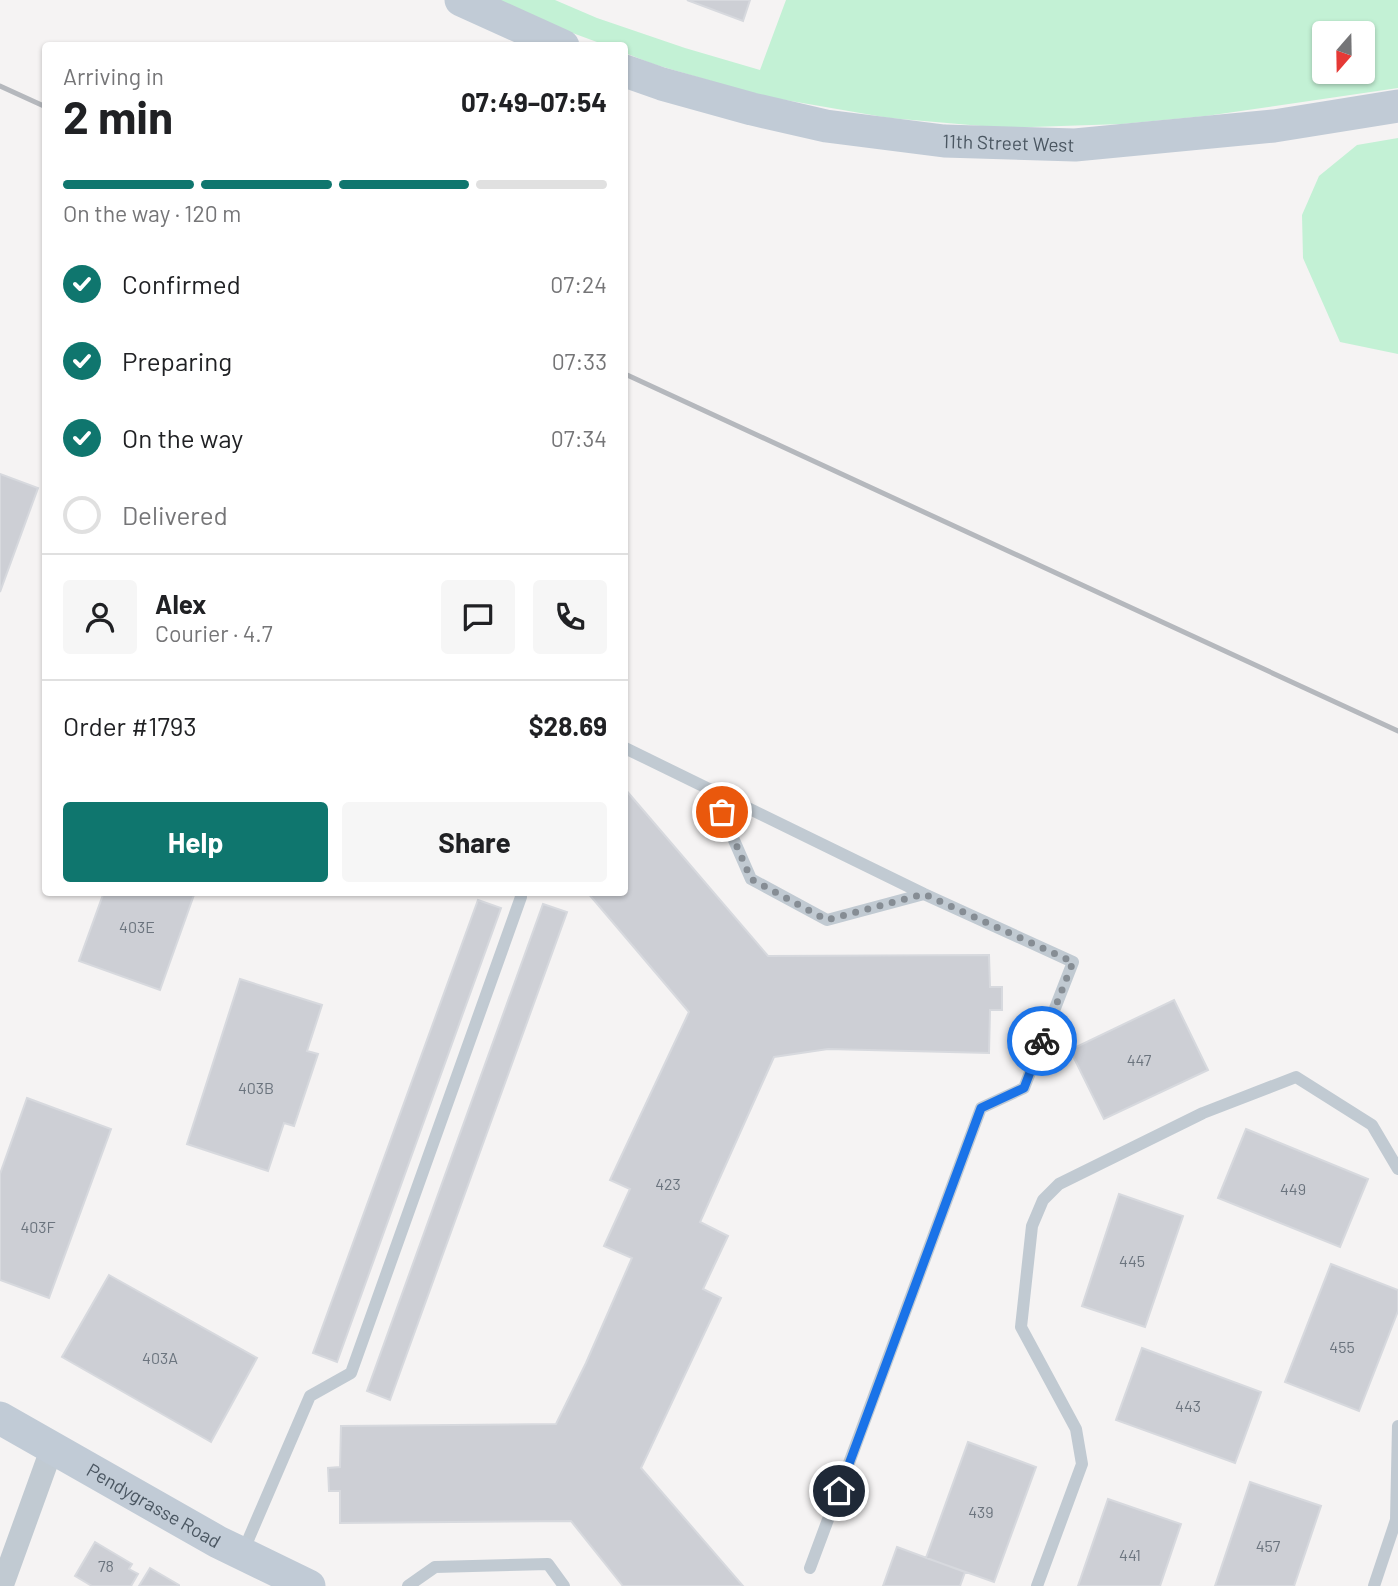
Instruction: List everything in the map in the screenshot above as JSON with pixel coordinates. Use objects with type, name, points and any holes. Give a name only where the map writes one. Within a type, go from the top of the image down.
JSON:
[{"type":"main road","points":[[461,0],[554,42]]},
{"type":"main road","name":"11th Street West","points":[[628,72],[741,106],[826,126],[944,141],[1075,145],[1274,126],[1398,106]]},
{"type":"main road","name":"Pendygrasse Road","points":[[0,1418],[166,1513],[242,1554],[310,1586]]},
{"type":"street","points":[[2,1586],[52,1448]]},
{"type":"lane","points":[[628,749],[924,894],[1073,962],[1024,1088],[981,1108],[810,1568]]},
{"type":"lane","points":[[712,790],[751,879],[827,920],[924,894]]},
{"type":"lane","points":[[242,1554],[310,1396],[351,1373],[521,896]]},
{"type":"lane","points":[[1037,1586],[1082,1464],[1076,1429],[1021,1327],[1032,1226],[1043,1200],[1059,1184],[1203,1113],[1296,1077],[1372,1125],[1398,1169]]},
{"type":"lane","points":[[1374,1586],[1396,1520],[1398,1426]]},
{"type":"lane","points":[[408,1586],[435,1567],[548,1564],[564,1586]]},
{"type":"green space","points":[[496,0],[555,0],[597,18],[760,70],[786,0],[1398,0],[1398,88],[1206,116],[1122,124],[1005,128],[889,118],[762,96],[628,54],[628,42],[597,42]]},
{"type":"green space","points":[[1398,138],[1398,354],[1340,342],[1303,258],[1302,215],[1319,176],[1357,145]]},
{"type":"building","points":[[687,0],[750,0],[743,21]]},
{"type":"building","points":[[0,474],[38,488],[0,592]]},
{"type":"building","points":[[628,793],[768,956],[989,955],[990,987],[1002,987],[1002,1010],[990,1010],[989,1053],[828,1049],[774,1057],[700,1222],[728,1236],[703,1289],[721,1298],[641,1468],[743,1586],[623,1586],[571,1521],[340,1523],[340,1491],[329,1491],[328,1468],[340,1467],[341,1426],[556,1424],[632,1258],[604,1246],[630,1189],[610,1180],[689,1012],[590,896],[628,896]]},
{"type":"building","points":[[103,896],[194,896],[160,990],[79,961]]},
{"type":"building","points":[[478,900],[501,908],[337,1362],[313,1353]]},
{"type":"building","points":[[543,904],[567,912],[390,1400],[367,1391]]},
{"type":"building","points":[[240,979],[322,1005],[307,1051],[318,1054],[294,1126],[284,1123],[268,1171],[187,1144]]},
{"type":"building","points":[[1174,1000],[1208,1070],[1104,1119],[1070,1050]]},
{"type":"building","points":[[27,1098],[111,1129],[49,1298],[0,1280],[0,1174]]},
{"type":"building","points":[[1246,1129],[1368,1179],[1340,1247],[1218,1198]]},
{"type":"building","points":[[1119,1194],[1183,1216],[1145,1327],[1082,1306]]},
{"type":"building","points":[[1331,1264],[1398,1290],[1398,1311],[1359,1411],[1285,1382]]},
{"type":"building","points":[[109,1275],[257,1358],[211,1442],[62,1357]]},
{"type":"building","points":[[1142,1348],[1261,1392],[1235,1463],[1116,1420]]},
{"type":"building","points":[[968,1442],[1036,1467],[994,1582],[926,1558]]},
{"type":"building","points":[[1250,1482],[1321,1506],[1294,1586],[1215,1586]]},
{"type":"building","points":[[1108,1499],[1181,1524],[1160,1586],[1078,1586]]},
{"type":"building","points":[[95,1542],[132,1564],[129,1569],[138,1574],[131,1586],[92,1586],[75,1576]]},
{"type":"building","points":[[897,1547],[965,1572],[960,1586],[883,1586]]},
{"type":"building","points":[[150,1568],[179,1585],[179,1586],[139,1586]]},
{"type":"railway","points":[[0,86],[42,105]]},
{"type":"railway","points":[[628,375],[1398,731]]},
{"type":"way so far","points":[[722,812],[751,879],[827,920],[924,894],[1073,962],[1042,1041]]},
{"type":"route","points":[[839,1491],[981,1108],[1024,1088],[1042,1041]]}]
